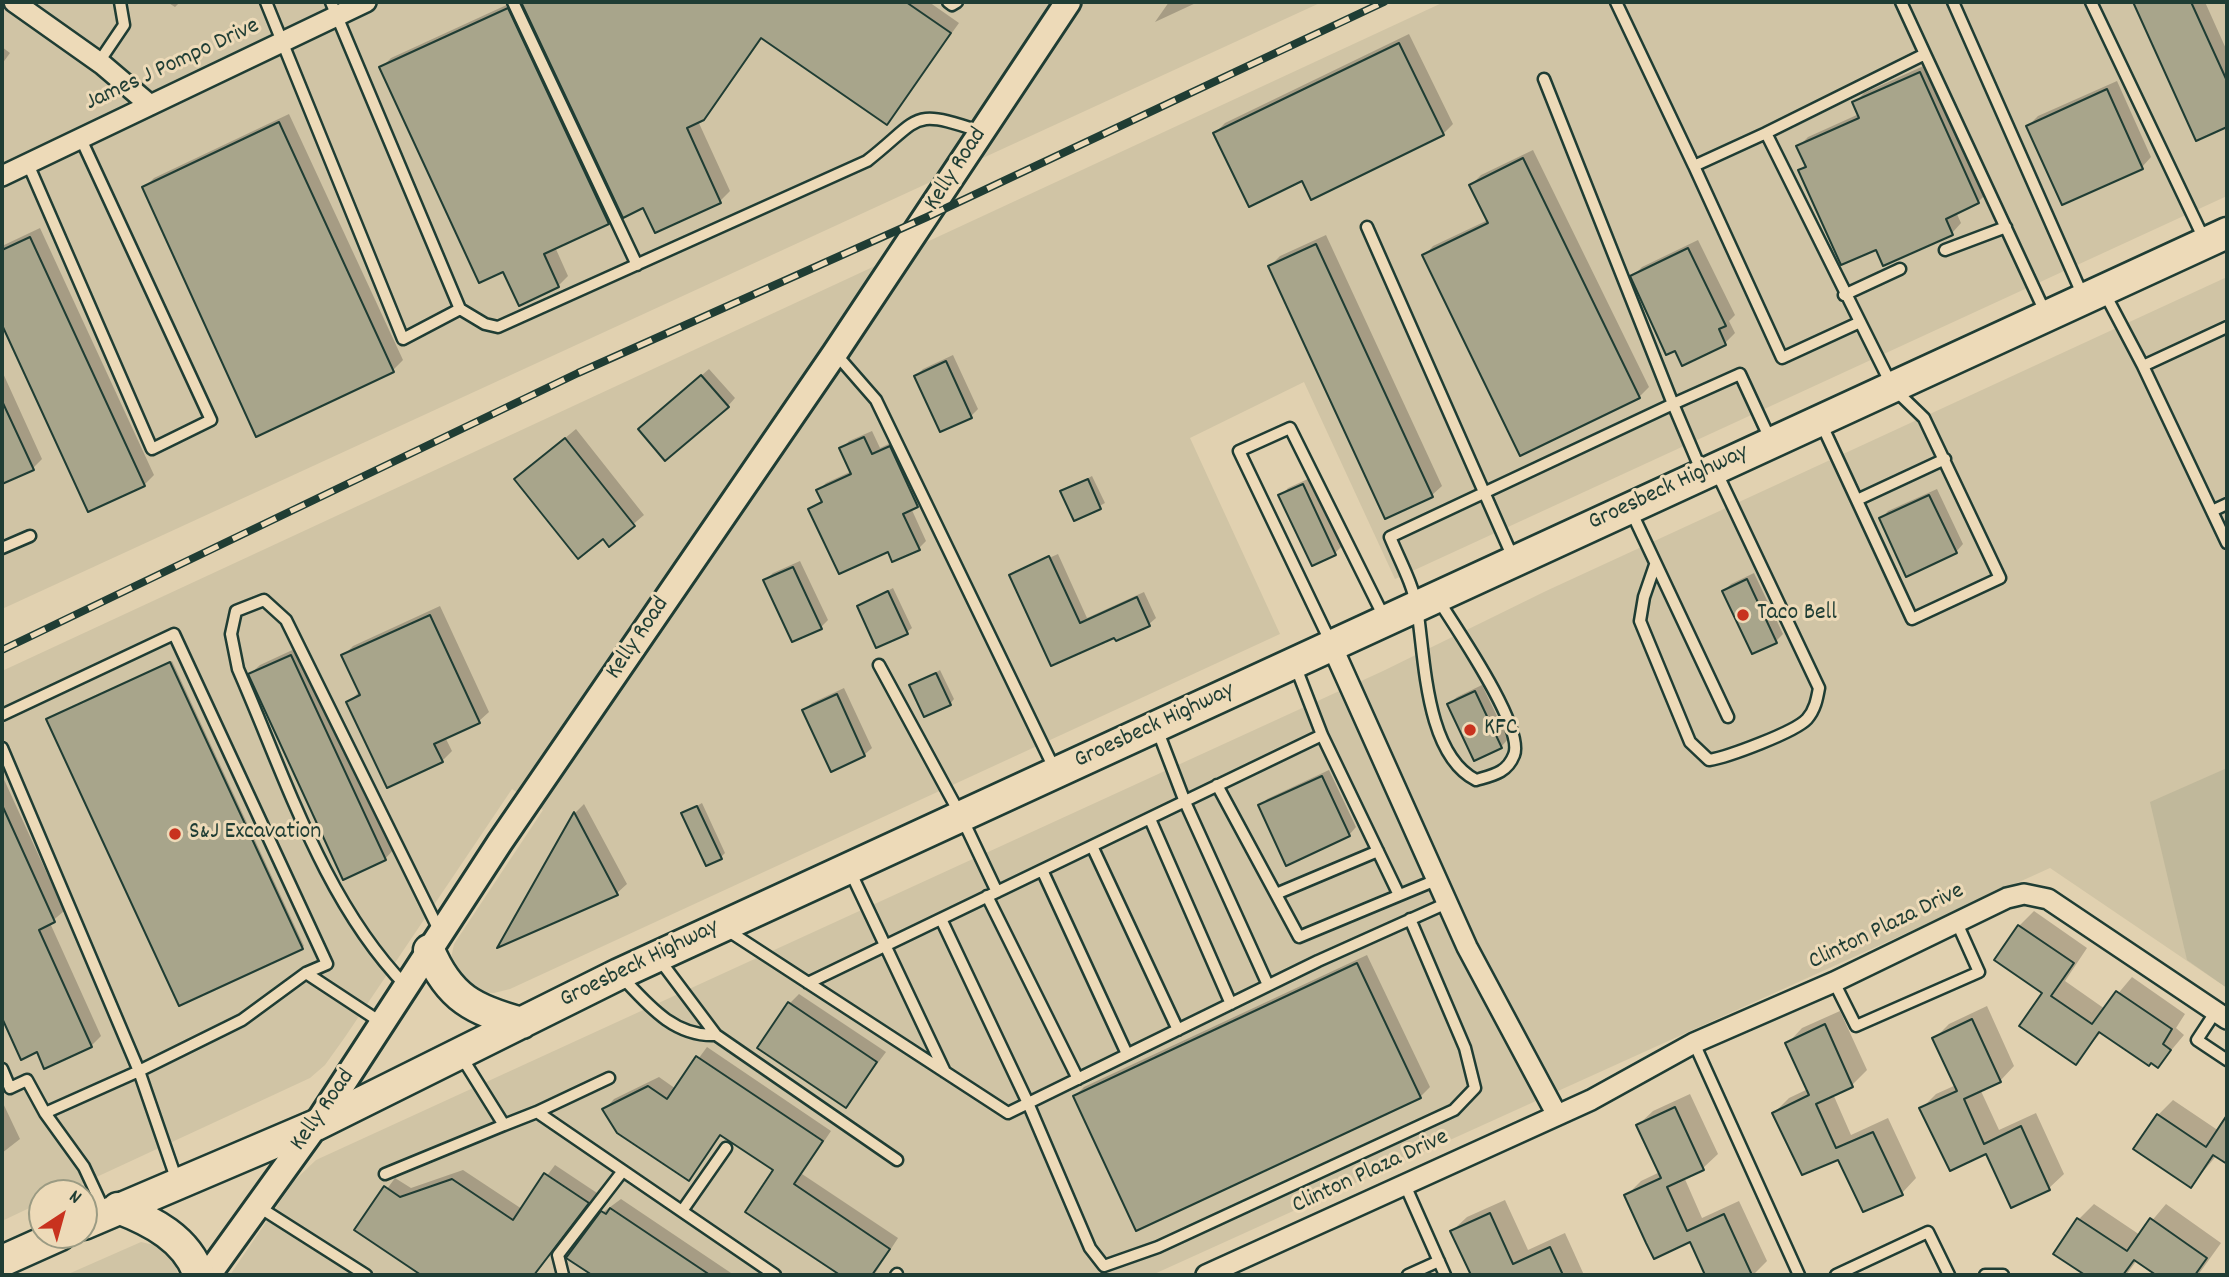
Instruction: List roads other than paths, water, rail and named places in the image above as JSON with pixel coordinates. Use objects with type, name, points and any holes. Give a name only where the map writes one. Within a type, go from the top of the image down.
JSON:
[{"type":"main road","name":"Groesbeck Highway","points":[[102,1215],[316,1125],[721,926],[2216,238]]},
{"type":"main road","points":[[435,941],[443,980],[454,992],[490,1014],[522,1023]]},
{"type":"main road","points":[[102,1215],[137,1215],[171,1236],[185,1248],[199,1275]]},
{"type":"main road","points":[[2,1261],[29,1249]]},
{"type":"street","points":[[15,2],[99,62],[150,105]]},
{"type":"street","name":"James J Pompo Drive","points":[[2,176],[281,42],[333,9],[366,2]]},
{"type":"street","name":"Kelly Road","points":[[208,1275],[316,1125],[435,941],[835,353],[1068,2]]},
{"type":"street","points":[[1331,644],[1467,947],[1557,1115]]},
{"type":"street","name":"Clinton Plaza Drive","points":[[1208,1275],[1591,1100],[1694,1043],[1835,982],[2007,898],[2036,895],[2082,919],[2221,1016]]},
{"type":"lane","points":[[99,62],[124,25],[120,2]]},
{"type":"lane","points":[[266,2],[403,339],[460,309]]},
{"type":"lane","points":[[513,2],[637,265]]},
{"type":"lane","points":[[948,2],[952,5],[957,2]]},
{"type":"lane","points":[[1616,2],[1695,166],[1782,358],[1858,323]]},
{"type":"lane","points":[[1902,2],[2047,316]]},
{"type":"lane","points":[[1953,2],[2094,295],[2143,366],[2227,543]]},
{"type":"lane","points":[[2091,2],[2216,238]]},
{"type":"lane","points":[[333,9],[460,309],[485,324],[498,327],[867,161],[906,126],[922,117],[942,118],[982,132]]},
{"type":"lane","points":[[1695,166],[1766,134],[1925,54]]},
{"type":"lane","points":[[1544,79],[1673,404],[1819,688],[1815,706],[1806,721],[1729,757],[1709,760],[1690,742],[1640,621],[1644,597],[1655,565]]},
{"type":"lane","points":[[1766,134],[1844,295],[1893,388],[1924,418],[2000,578],[1912,619],[1819,420]]},
{"type":"lane","points":[[28,164],[152,449],[211,420],[80,137]]},
{"type":"lane","points":[[1367,227],[1514,561]]},
{"type":"lane","points":[[1945,250],[2006,227]]},
{"type":"lane","points":[[1844,295],[1900,269]]},
{"type":"lane","points":[[2143,366],[2227,327]]},
{"type":"lane","points":[[835,353],[876,400],[1056,772]]},
{"type":"lane","points":[[1427,601],[1422,663],[1437,728],[1460,772],[1476,780],[1504,771],[1515,753],[1516,736],[1498,698],[1427,601],[1390,537],[1740,374],[1772,442]]},
{"type":"lane","points":[[1331,644],[1239,451],[1290,428],[1386,619]]},
{"type":"lane","points":[[1857,500],[1945,459]]},
{"type":"lane","points":[[2212,511],[2227,505]]},
{"type":"lane","points":[[1630,508],[1728,717]]},
{"type":"lane","points":[[2,548],[30,536]]},
{"type":"lane","points":[[406,986],[378,957],[329,877],[238,669],[231,634],[236,611],[264,600],[286,620],[435,941]]},
{"type":"lane","points":[[2,715],[174,634],[327,964],[306,973],[242,1020],[46,1113]]},
{"type":"lane","points":[[1294,662],[1322,735],[1399,895]]},
{"type":"lane","points":[[879,665],[961,816],[998,892]]},
{"type":"lane","points":[[1156,727],[1185,802],[1268,985]]},
{"type":"lane","points":[[808,983],[1322,735]]},
{"type":"lane","points":[[2,748],[139,1071],[178,1184]]},
{"type":"lane","points":[[1217,785],[1299,937],[1437,880]]},
{"type":"lane","points":[[1150,819],[1231,1004]]},
{"type":"lane","points":[[1092,846],[1178,1030]]},
{"type":"lane","points":[[1276,894],[1378,851]]},
{"type":"lane","points":[[849,867],[888,945],[945,1072]]},
{"type":"lane","points":[[1042,870],[1127,1054]]},
{"type":"lane","points":[[987,897],[1078,1079]]},
{"type":"lane","points":[[721,926],[1008,1113],[1268,985],[1447,903]]},
{"type":"lane","points":[[941,919],[1028,1103],[1090,1248],[1104,1266],[1158,1247],[1454,1110],[1475,1088],[1465,1048],[1410,919]]},
{"type":"lane","points":[[1835,982],[1856,1026],[1979,972],[1957,923]]},
{"type":"lane","points":[[657,956],[716,1035],[897,1160]]},
{"type":"lane","points":[[306,973],[382,1024]]},
{"type":"lane","points":[[619,974],[653,1011],[677,1027],[691,1034],[716,1035]]},
{"type":"lane","points":[[2221,1016],[2197,1040],[2227,1060]]},
{"type":"lane","points":[[1694,1043],[1799,1275]]},
{"type":"lane","points":[[458,1053],[504,1125]]},
{"type":"lane","points":[[2,1069],[10,1088],[27,1080],[46,1113],[84,1167],[102,1215]]},
{"type":"lane","points":[[385,1174],[537,1112],[608,1078]]},
{"type":"lane","points":[[537,1112],[775,1275]]},
{"type":"lane","points":[[681,1211],[726,1148]]},
{"type":"lane","points":[[563,1275],[558,1255],[622,1172]]},
{"type":"lane","points":[[1405,1185],[1445,1275]]},
{"type":"lane","points":[[256,1205],[366,1275]]},
{"type":"lane","points":[[1836,1275],[1928,1232],[1948,1275]]},
{"type":"lane","points":[[1408,1275],[1439,1261]]},
{"type":"lane","points":[[1985,1275],[2003,1275]]},
{"type":"railway","points":[[2,650],[578,373],[927,217],[1384,2]]},
{"type":"place","name":"Taco Bell","points":[[1743,615]]},
{"type":"place","name":"KFC","points":[[1470,730]]},
{"type":"place","name":"S&J Excavation","points":[[175,834]]}]
